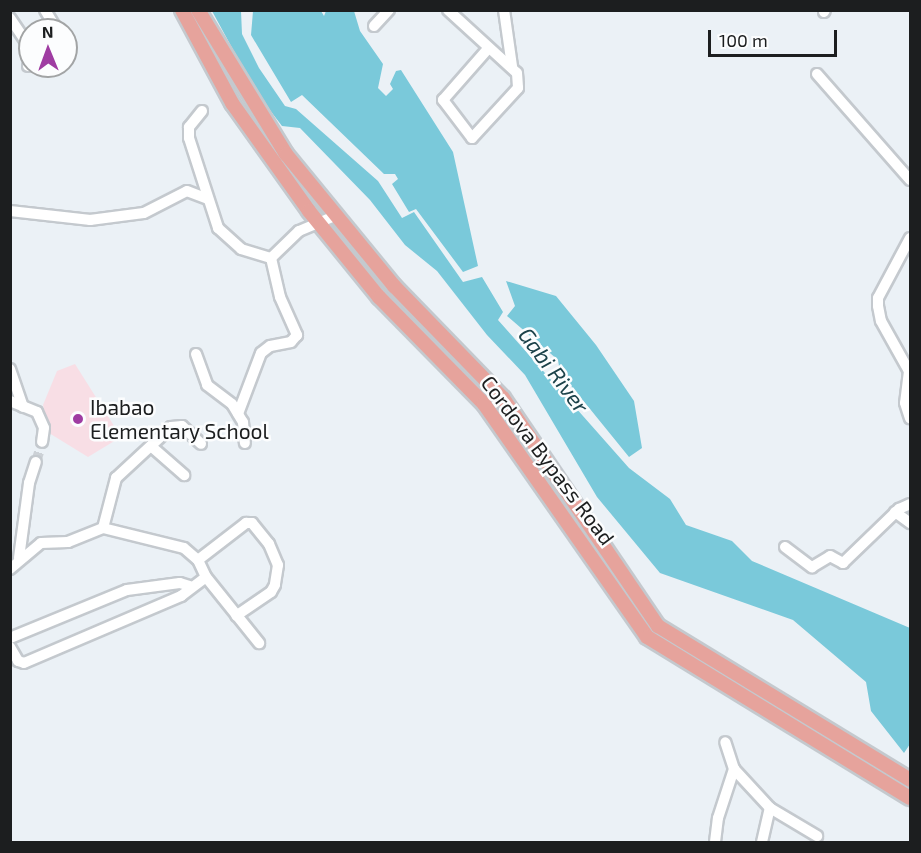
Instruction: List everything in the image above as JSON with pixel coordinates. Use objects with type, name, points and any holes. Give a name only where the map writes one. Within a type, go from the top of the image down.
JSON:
[{"type":"main road","name":"Cordova Bypass Road","points":[[182,10],[232,103],[318,223],[379,297],[484,404],[566,515],[647,637],[910,798]]},
{"type":"main road","name":"Cordova Bypass Road","points":[[198,10],[286,153],[394,286],[502,398],[658,626],[910,780]]},
{"type":"street","points":[[374,26],[389,10]]},
{"type":"street","points":[[448,10],[487,50],[512,66],[517,73],[518,88],[475,137],[469,136],[443,100],[487,50]]},
{"type":"street","points":[[504,10],[512,66]]},
{"type":"street","points":[[818,74],[910,180]]},
{"type":"street","points":[[202,111],[189,127],[189,138],[218,228],[233,245],[271,258]]},
{"type":"street","points":[[10,211],[90,220],[144,213],[187,191],[208,199]]},
{"type":"street","points":[[271,258],[299,231],[337,215]]},
{"type":"street","points":[[910,238],[878,298],[881,321],[909,371],[905,403],[910,418]]},
{"type":"street","points":[[238,414],[261,353],[270,346],[291,342],[297,335],[280,297],[271,258]]},
{"type":"street","points":[[196,354],[207,385],[238,414],[243,422],[245,443]]},
{"type":"street","points":[[10,369],[15,405],[41,418],[42,442]]},
{"type":"street","points":[[103,528],[116,478],[177,425],[201,444]]},
{"type":"street","points":[[152,447],[184,475]]},
{"type":"street","points":[[19,558],[28,483],[36,462]]},
{"type":"street","points":[[785,546],[812,567],[830,556],[843,563],[895,512],[910,504]]},
{"type":"street","points":[[895,512],[910,524]]},
{"type":"street","points":[[198,560],[246,523],[252,523],[269,544],[278,565],[275,585],[271,592],[236,616]]},
{"type":"street","points":[[10,569],[19,558],[44,541],[68,542],[103,528],[184,548],[198,560],[206,577],[259,643]]},
{"type":"street","points":[[10,647],[18,661],[24,663],[181,596],[190,586],[206,577]]},
{"type":"street","points":[[10,638],[127,590],[180,583],[190,586]]},
{"type":"street","points":[[724,742],[734,769],[770,808],[817,836]]},
{"type":"street","points":[[715,843],[718,818],[734,769]]},
{"type":"street","points":[[762,843],[770,808]]},
{"type":"shaded area","name":"Ibabao Elementary School","points":[[75,364],[121,437],[88,457],[49,433],[43,405],[57,371]]},
{"type":"water","points":[[212,11],[241,11],[242,34],[259,68],[285,106],[296,109],[378,181],[402,218],[414,212],[463,282],[482,277],[503,312],[498,320],[629,468],[670,499],[686,525],[732,541],[752,561],[910,628],[910,744],[904,753],[871,711],[866,682],[793,620],[660,573],[597,497],[525,375],[487,335],[437,271],[405,245],[370,200],[300,128],[282,126],[256,92]]},
{"type":"water","points":[[253,11],[321,11],[324,16],[326,11],[354,11],[360,31],[383,64],[378,88],[386,96],[393,89],[390,84],[396,71],[401,70],[453,152],[478,266],[463,272],[416,209],[409,212],[392,184],[398,179],[395,174],[384,174],[302,95],[291,102],[251,35]]},
{"type":"water","points":[[506,281],[556,296],[596,345],[634,401],[642,448],[629,457],[560,372],[558,360],[507,316],[515,306]]},
{"type":"tunnel","points":[[36,462],[42,442]]},
{"type":"place","name":"Ibabao Elementary School","points":[[78,419]]},
{"type":"water label","name":"Gabi River","points":[[554,370]]}]
